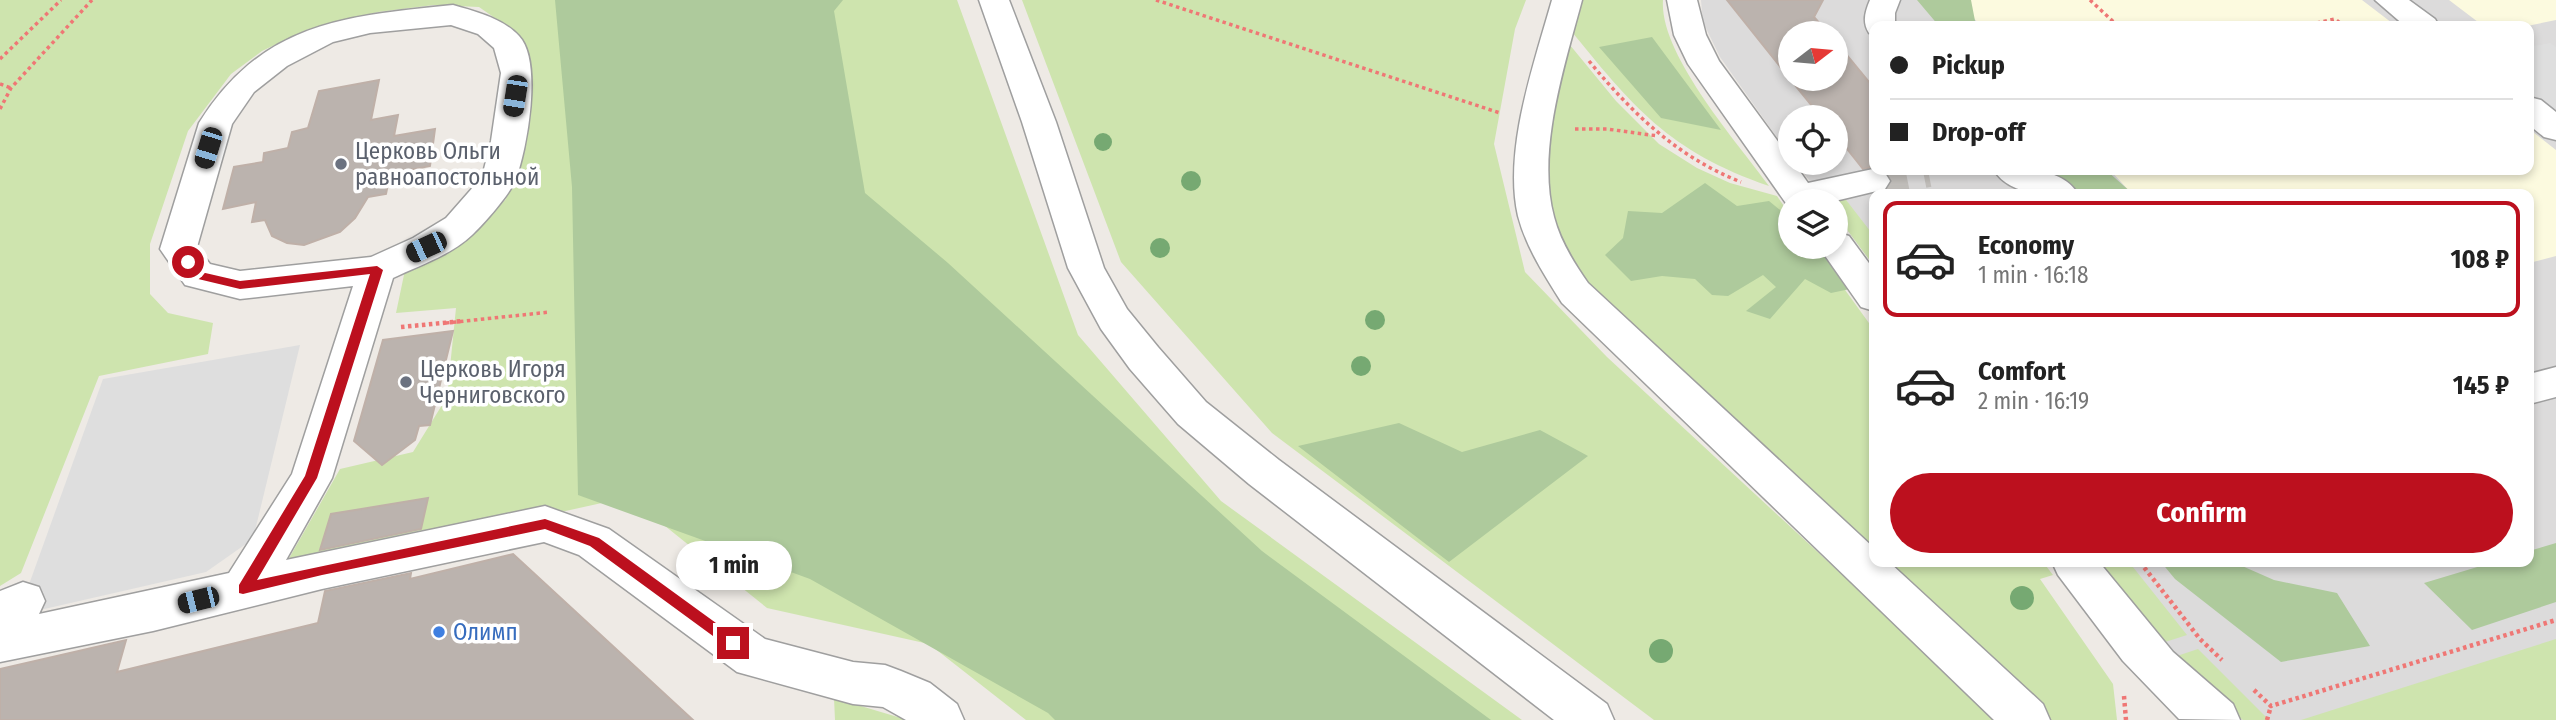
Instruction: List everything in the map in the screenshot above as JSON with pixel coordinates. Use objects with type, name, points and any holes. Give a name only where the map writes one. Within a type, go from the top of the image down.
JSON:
[{"type":"street","points":[[994,0],[1039,122],[1086,268],[1114,319],[1144,358],[1192,413],[1591,720]]},
{"type":"street","points":[[1682,0],[1690,36],[1704,64],[1794,189]]},
{"type":"street","points":[[1880,21],[1885,0]]},
{"type":"street","points":[[2389,0],[2417,21]]},
{"type":"street","points":[[1564,13],[1537,129],[1530,172],[1535,215],[1553,260],[1575,293],[2028,720]]},
{"type":"street","points":[[243,589],[258,569],[311,478],[377,270],[426,247],[459,227],[498,181],[517,73],[509,44],[489,27],[453,15],[370,23],[322,35],[276,59],[243,85],[216,123],[178,249],[198,275],[240,285],[377,270]]},
{"type":"street","points":[[2534,111],[2556,128]]},
{"type":"street","points":[[2021,175],[2051,189]]},
{"type":"street","points":[[1841,189],[1873,181]]},
{"type":"street","points":[[1846,259],[1869,290]]},
{"type":"street","points":[[2534,388],[2556,382]]},
{"type":"street","points":[[0,642],[153,611],[322,570],[545,524],[594,542],[753,657],[853,683],[885,685],[914,698],[941,720]]},
{"type":"street","points":[[2078,567],[2147,658],[2196,705],[2217,720]]},
{"type":"path","points":[[0,59],[61,0]]},
{"type":"path","points":[[0,108],[11,88],[92,0]]},
{"type":"path","points":[[1156,0],[1520,119],[1537,129],[1607,129],[1658,136]]},
{"type":"path","points":[[2090,0],[2113,21]]},
{"type":"path","points":[[1564,13],[1620,100],[1658,136],[1698,164],[1727,177],[1778,192]]},
{"type":"path","points":[[0,84],[11,88]]},
{"type":"path","points":[[395,327],[550,312]]},
{"type":"path","points":[[2144,567],[2200,639],[2231,668]]},
{"type":"path","points":[[2271,706],[2556,620]]},
{"type":"path","points":[[2123,683],[2126,720]]},
{"type":"path","points":[[2251,687],[2271,706]]},
{"type":"path","points":[[2267,720],[2271,706]]},
{"type":"shaded area","points":[[1701,0],[2556,0],[2556,720],[2243,720],[2193,679],[2104,567],[2534,567],[2534,189],[1869,189],[1869,259],[1848,231],[1848,189],[1816,189],[1805,175],[1848,175],[1848,105],[1778,105],[1778,139],[1720,57],[1703,22]]},
{"type":"shaded area","points":[[1957,0],[2362,0],[2389,21],[1976,21]]},
{"type":"shaded area","points":[[2449,0],[2556,0],[2556,20],[2534,25],[2534,21],[2477,21]]},
{"type":"shaded area","points":[[2550,43],[2556,47],[2556,116],[2534,99],[2534,46]]},
{"type":"shaded area","points":[[2534,133],[2556,150],[2556,256],[2534,262],[2534,189],[2127,189],[2115,175],[2534,175]]},
{"type":"shaded area","points":[[300,345],[253,539],[206,572],[18,615],[103,379]]},
{"type":"green space","points":[[0,0],[957,0],[1078,335],[1221,501],[1522,720],[1026,720],[929,644],[767,608],[629,497],[280,574],[340,469],[413,452],[447,397],[456,308],[396,313],[405,270],[469,237],[506,199],[532,92],[515,32],[479,7],[434,5],[378,12],[306,30],[262,51],[231,74],[188,131],[150,244],[150,294],[168,313],[213,323],[208,354],[99,376],[21,573],[0,586]]},
{"type":"green space","points":[[555,0],[843,0],[834,11],[865,193],[948,263],[1262,551],[1491,720],[1055,720],[1048,713],[810,579],[578,495],[572,187]]},
{"type":"green space","points":[[1022,0],[1526,0],[1515,29],[1494,144],[1525,272],[1607,357],[1999,720],[1654,720],[1272,433],[1121,262]]},
{"type":"green space","points":[[1576,0],[1663,0],[1665,22],[1673,46],[1686,71],[1720,122],[1769,186],[1704,158],[1655,123],[1634,103],[1568,27]]},
{"type":"green space","points":[[1917,0],[1971,0],[1975,21],[1935,21]]},
{"type":"green space","points":[[1652,37],[1721,130],[1661,118],[1599,47]]},
{"type":"green space","points":[[1565,39],[1616,101],[1659,144],[1697,168],[1730,183],[1777,196],[1778,259],[1823,259],[1869,323],[1869,557],[1560,258],[1538,173]]},
{"type":"green space","points":[[2057,175],[2112,175],[2127,189],[2069,189]]},
{"type":"green space","points":[[1705,183],[1737,206],[1769,201],[1778,208],[1778,259],[1832,259],[1840,268],[1850,289],[1831,293],[1805,279],[1770,319],[1746,311],[1776,287],[1763,275],[1728,296],[1712,295],[1695,279],[1662,276],[1631,281],[1605,255],[1623,238],[1628,211],[1662,213]]},
{"type":"green space","points":[[1848,202],[1869,230],[1869,259],[1848,231]]},
{"type":"green space","points":[[1399,423],[1462,452],[1540,430],[1588,456],[1449,562],[1298,446]]},
{"type":"green space","points":[[2556,543],[2556,602],[2472,630],[2424,583],[2477,567],[2534,567],[2534,550]]},
{"type":"green space","points":[[1879,567],[2047,567],[2053,575],[2040,579],[2113,684],[2117,720],[2045,720],[1975,660]]},
{"type":"green space","points":[[2104,567],[2133,567],[2187,635],[2162,643]]},
{"type":"green space","points":[[2165,567],[2244,567],[2274,580],[2337,593],[2370,646],[2281,662],[2175,579]]},
{"type":"green space","points":[[2556,639],[2556,720],[2301,720]]},
{"type":"green space","points":[[2198,649],[2269,720],[2243,720],[2230,711],[2174,657]]},
{"type":"green space","points":[[834,698],[901,718],[904,720],[835,720]]},
{"type":"building","points":[[1727,0],[1823,0],[1814,17],[1818,21],[1778,21],[1778,64]]},
{"type":"building","points":[[1848,57],[1869,82],[1869,168],[1863,169],[1848,150],[1848,105],[1811,105],[1800,91],[1848,91]]},
{"type":"building","name":"Церковь Ольги равноапостольной","points":[[379,80],[371,120],[398,115],[394,136],[435,129],[430,166],[390,174],[386,194],[368,197],[355,218],[340,232],[304,245],[287,243],[272,236],[265,220],[252,222],[256,202],[223,209],[234,167],[263,162],[264,153],[288,148],[292,132],[308,128],[319,91]]},
{"type":"building","name":"Церковь Игоря Черниговского","points":[[453,331],[430,425],[419,426],[415,440],[382,465],[354,441],[383,340]]},
{"type":"building","points":[[428,498],[421,529],[320,550],[331,514]]},
{"type":"building","name":"Олимп","points":[[513,554],[693,720],[0,720],[0,669],[126,640],[117,672],[318,623],[325,591],[411,573],[410,579]]},
{"type":"tunnel","points":[[1873,181],[1903,175]]},
{"type":"place","name":"Церковь Ольги равноапостольной","points":[[341,164]]},
{"type":"place","name":"Церковь Игоря Черниговского","points":[[406,382]]},
{"type":"place","name":"Олимп","points":[[439,632]]},
{"type":"route","points":[[188,262],[198,275],[240,285],[377,270],[311,478],[258,569],[243,589],[545,524],[594,542],[733,643]]}]
